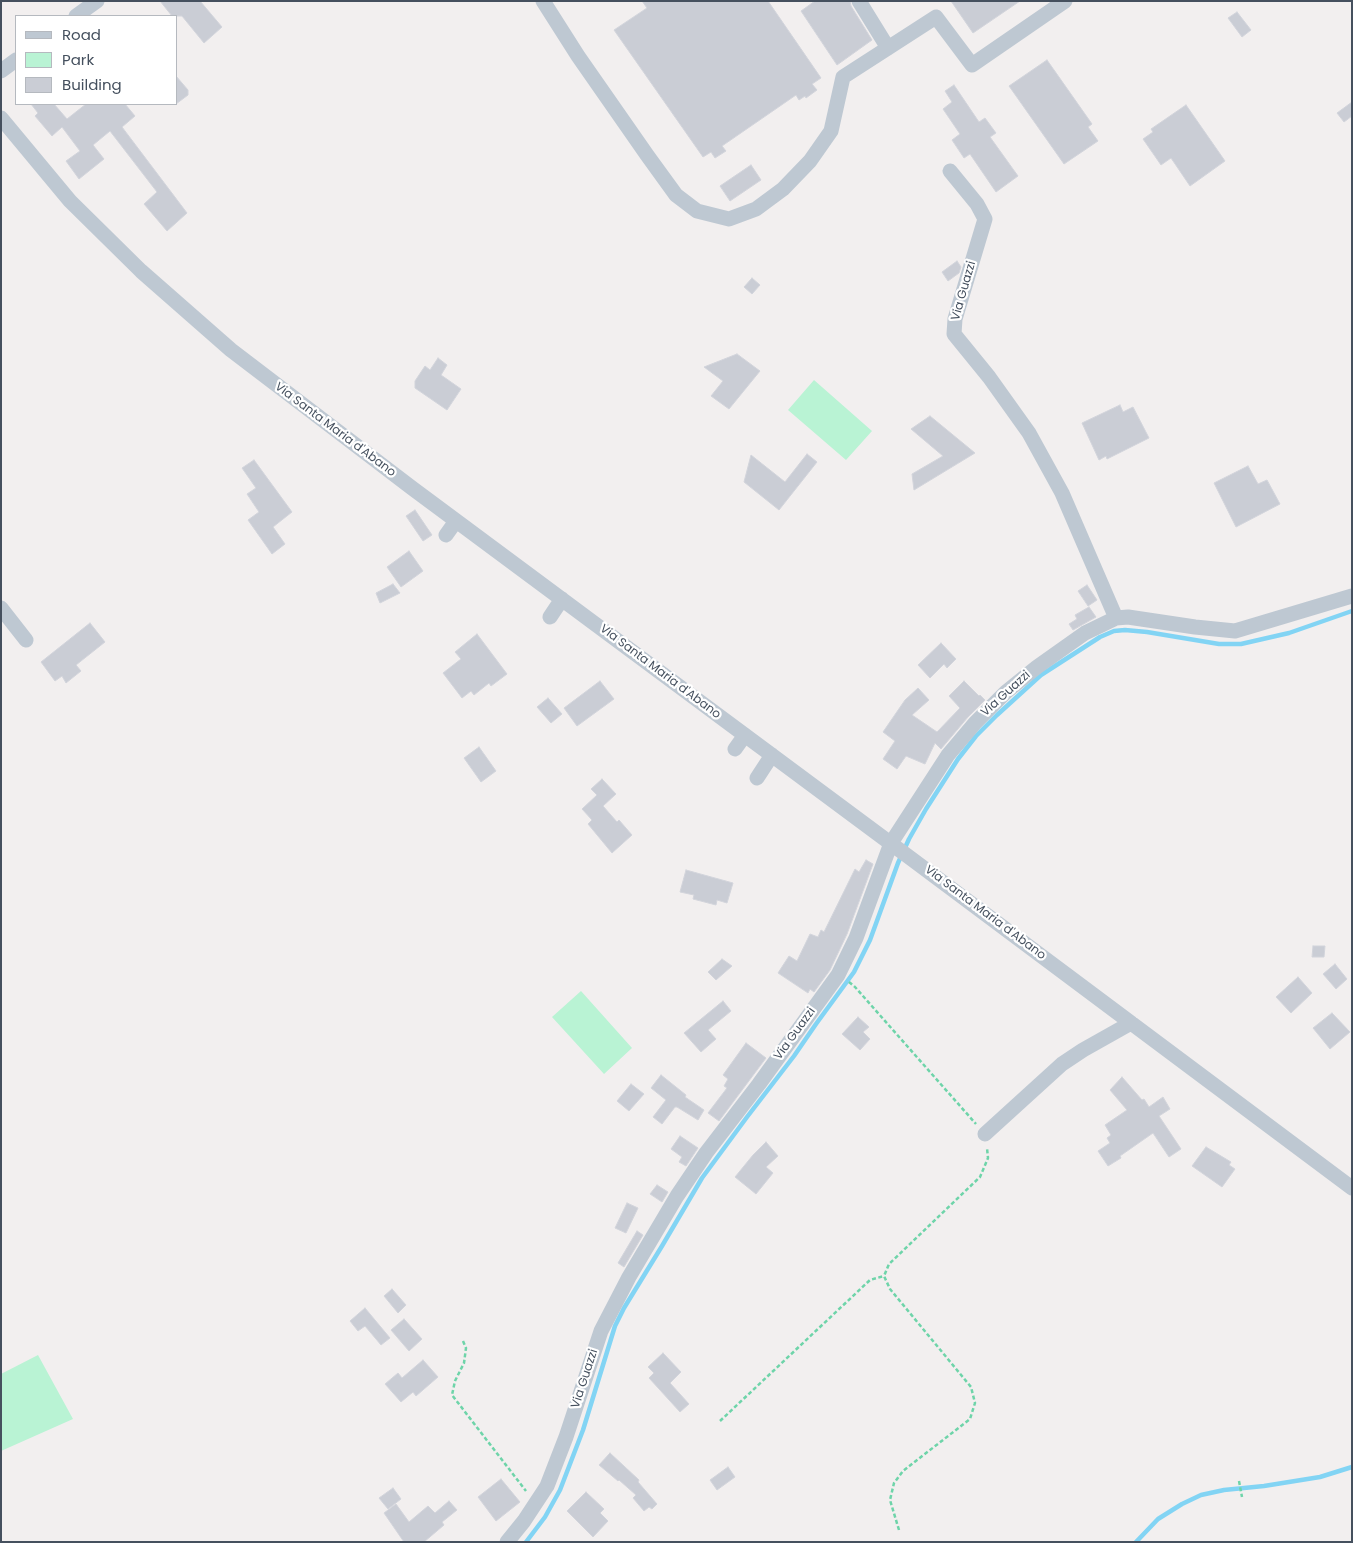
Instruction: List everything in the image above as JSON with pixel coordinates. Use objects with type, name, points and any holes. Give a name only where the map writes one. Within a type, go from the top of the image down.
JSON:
[{"type":"street","points":[[77,15],[97,1]]},
{"type":"street","points":[[543,1],[578,56],[676,195],[697,211],[729,219],[756,209],[783,189],[810,162],[830,131],[842,76],[936,17],[972,65],[1065,1]]},
{"type":"street","points":[[859,1],[888,48]]},
{"type":"street","points":[[1,71],[15,61]]},
{"type":"street","name":"Via Santa Maria d'Abano","points":[[1,118],[70,201],[170,298],[231,350],[456,521],[910,857],[1352,1188]]},
{"type":"street","name":"Via Guazzi","points":[[950,171],[976,204],[985,220],[955,319],[954,334],[989,377],[1029,433],[1062,494],[1116,618]]},
{"type":"street","points":[[446,535],[456,521]]},
{"type":"street","name":"Via Guazzi","points":[[507,1542],[536,1504],[550,1478],[601,1331],[616,1302],[677,1196],[706,1153],[764,1077],[838,974],[856,938],[893,845],[948,755],[975,723],[1006,692],[1037,667],[1085,633],[1116,618],[1235,631],[1352,596]]},
{"type":"street","points":[[550,617],[562,600]]},
{"type":"street","points":[[1,608],[26,640]]},
{"type":"street","points":[[735,749],[745,735]]},
{"type":"street","points":[[756,778],[772,755]]},
{"type":"street","points":[[985,1134],[1062,1064],[1082,1050],[1131,1023]]},
{"type":"path","points":[[855,987],[985,1134],[988,1158],[980,1177],[889,1264],[884,1276],[890,1288],[970,1387],[975,1403],[970,1419],[903,1471],[894,1483],[890,1500],[899,1530]]},
{"type":"path","points":[[720,1421],[870,1280],[884,1276]]},
{"type":"path","points":[[463,1341],[466,1348],[464,1363],[455,1381],[452,1395],[536,1504]]},
{"type":"path","points":[[1239,1481],[1242,1497]]},
{"type":"green space","points":[[814,380],[872,431],[846,460],[788,410]]},
{"type":"green space","points":[[581,991],[632,1048],[604,1074],[552,1017]]},
{"type":"green space","points":[[38,1355],[73,1419],[1,1451],[1,1374]]},
{"type":"building","points":[[160,1],[200,1],[222,27],[204,43],[182,16],[171,15]]},
{"type":"building","points":[[642,1],[768,1],[821,78],[812,84],[817,90],[806,98],[805,96],[799,100],[796,95],[722,146],[726,151],[715,158],[711,152],[703,157],[614,30],[647,8]]},
{"type":"building","points":[[815,1],[850,1],[851,6],[872,40],[837,65],[801,11]]},
{"type":"building","points":[[951,1],[1020,1],[973,33]]},
{"type":"building","points":[[1237,12],[1251,30],[1242,37],[1228,18]]},
{"type":"building","points":[[1047,60],[1092,124],[1088,127],[1098,141],[1064,164],[1009,86]]},
{"type":"building","points":[[178,78],[188,90],[188,95],[178,102]]},
{"type":"building","points":[[954,85],[979,122],[985,118],[996,133],[990,137],[1018,176],[996,192],[970,154],[964,158],[952,140],[960,134],[943,109],[952,102],[945,91]]},
{"type":"building","points":[[1352,102],[1352,116],[1344,122],[1337,113]]},
{"type":"building","points":[[32,105],[55,105],[67,119],[85,105],[126,105],[135,116],[122,127],[187,213],[167,231],[144,204],[157,192],[110,131],[93,145],[104,159],[79,179],[66,161],[80,151],[62,127],[52,136],[35,116],[38,113]]},
{"type":"building","points":[[1186,105],[1225,161],[1190,186],[1171,158],[1161,165],[1143,139],[1153,132],[1151,129]]},
{"type":"building","points":[[751,165],[761,180],[730,201],[720,186]]},
{"type":"building","points":[[957,261],[961,267],[959,273],[948,281],[942,272]]},
{"type":"building","points":[[752,278],[760,285],[752,294],[744,287]]},
{"type":"building","points":[[737,354],[760,371],[729,409],[711,396],[723,381],[704,367]]},
{"type":"building","points":[[438,358],[447,365],[441,375],[461,389],[447,410],[415,388],[415,381],[425,366],[430,370]]},
{"type":"building","points":[[1120,405],[1123,412],[1133,407],[1149,438],[1107,459],[1106,456],[1099,460],[1082,423]]},
{"type":"building","points":[[930,416],[975,453],[914,490],[912,474],[943,456],[911,429]]},
{"type":"building","points":[[807,454],[817,462],[779,510],[744,482],[751,455],[785,482]]},
{"type":"building","points":[[254,460],[292,512],[273,527],[285,544],[272,554],[248,520],[259,512],[247,494],[256,488],[242,468]]},
{"type":"building","points":[[1248,466],[1258,484],[1267,480],[1280,504],[1236,527],[1214,483]]},
{"type":"building","points":[[415,510],[432,535],[423,541],[406,516]]},
{"type":"building","points":[[409,551],[423,571],[401,587],[387,567]]},
{"type":"building","points":[[393,584],[400,593],[380,603],[376,593]]},
{"type":"building","points":[[1087,585],[1097,600],[1088,606],[1078,591]]},
{"type":"building","points":[[1089,607],[1096,617],[1073,630],[1069,624],[1077,619],[1075,615]]},
{"type":"building","points":[[90,623],[105,642],[76,665],[81,671],[66,683],[62,676],[55,681],[41,662]]},
{"type":"building","points":[[477,634],[507,674],[491,686],[489,683],[474,695],[471,691],[462,698],[443,673],[461,659],[455,652]]},
{"type":"building","points":[[941,643],[956,659],[947,668],[944,664],[930,678],[918,665]]},
{"type":"building","points":[[600,681],[614,699],[577,726],[564,708]]},
{"type":"building","points":[[964,681],[985,700],[941,749],[935,743],[925,764],[906,756],[897,769],[883,759],[895,741],[883,732],[905,700],[918,688],[929,700],[912,715],[937,732],[960,708],[949,696]]},
{"type":"building","points":[[548,698],[562,714],[551,723],[537,707]]},
{"type":"building","points":[[479,747],[496,771],[481,782],[464,758]]},
{"type":"building","points":[[602,779],[616,794],[603,806],[632,835],[612,853],[588,824],[592,820],[582,809],[597,795],[591,789]]},
{"type":"building","points":[[866,860],[873,864],[847,934],[830,970],[814,992],[810,989],[808,993],[778,973],[789,956],[797,961],[810,934],[818,937],[821,930],[824,932],[855,869],[859,872]]},
{"type":"building","points":[[686,870],[733,883],[727,903],[717,900],[716,905],[693,899],[694,895],[680,892]]},
{"type":"building","points":[[1313,946],[1325,946],[1324,957],[1312,957]]},
{"type":"building","points":[[722,959],[732,966],[716,980],[708,972]]},
{"type":"building","points":[[1335,964],[1347,979],[1336,989],[1323,974]]},
{"type":"building","points":[[1298,977],[1312,993],[1291,1013],[1276,997]]},
{"type":"building","points":[[723,1001],[731,1011],[708,1030],[716,1039],[701,1052],[684,1033]]},
{"type":"building","points":[[1332,1013],[1350,1032],[1330,1049],[1313,1028]]},
{"type":"building","points":[[858,1017],[869,1027],[863,1032],[870,1039],[860,1050],[842,1034]]},
{"type":"building","points":[[746,1043],[766,1058],[719,1121],[708,1113],[727,1088],[724,1086],[728,1079],[723,1075]]},
{"type":"building","points":[[661,1075],[686,1095],[685,1097],[704,1110],[698,1120],[677,1107],[662,1124],[653,1117],[666,1100],[651,1088]]},
{"type":"building","points":[[1122,1077],[1142,1100],[1144,1099],[1149,1107],[1163,1097],[1170,1109],[1159,1116],[1181,1149],[1169,1157],[1153,1133],[1108,1166],[1098,1151],[1110,1143],[1107,1138],[1111,1135],[1105,1125],[1127,1110],[1110,1090]]},
{"type":"building","points":[[631,1084],[644,1094],[629,1111],[617,1101]]},
{"type":"building","points":[[680,1136],[698,1148],[686,1166],[679,1162],[682,1157],[671,1149]]},
{"type":"building","points":[[766,1142],[778,1156],[766,1167],[773,1173],[756,1194],[735,1177]]},
{"type":"building","points":[[1206,1147],[1231,1162],[1229,1165],[1235,1169],[1222,1187],[1192,1166]]},
{"type":"building","points":[[657,1185],[668,1192],[662,1202],[650,1194]]},
{"type":"building","points":[[627,1203],[638,1208],[626,1233],[615,1228]]},
{"type":"building","points":[[637,1231],[643,1235],[624,1267],[618,1263]]},
{"type":"building","points":[[392,1289],[406,1305],[398,1313],[384,1296]]},
{"type":"building","points":[[365,1308],[390,1338],[381,1345],[365,1326],[358,1331],[350,1321]]},
{"type":"building","points":[[404,1319],[422,1339],[409,1351],[391,1330]]},
{"type":"building","points":[[663,1353],[681,1372],[670,1383],[689,1404],[680,1412],[649,1378],[654,1373],[648,1367]]},
{"type":"building","points":[[423,1360],[438,1377],[416,1396],[413,1392],[401,1402],[385,1384],[398,1373],[402,1378]]},
{"type":"building","points":[[610,1453],[639,1480],[638,1482],[657,1504],[652,1509],[649,1507],[644,1511],[633,1498],[636,1495],[599,1465]]},
{"type":"building","points":[[728,1467],[735,1477],[717,1490],[710,1480]]},
{"type":"building","points":[[501,1479],[520,1502],[496,1521],[478,1497]]},
{"type":"building","points":[[393,1488],[401,1499],[388,1509],[379,1498]]},
{"type":"building","points":[[586,1492],[604,1509],[600,1513],[608,1521],[593,1537],[567,1511]]},
{"type":"building","points":[[449,1501],[457,1510],[442,1522],[444,1525],[424,1542],[404,1542],[384,1513],[396,1504],[409,1522],[428,1506],[435,1513]]},
{"type":"waterway","points":[[526,1542],[545,1517],[560,1490],[583,1430],[615,1326],[624,1308],[702,1178],[794,1056],[854,972],[870,940],[898,863],[909,839],[958,759],[976,736],[1041,675],[1100,637],[1114,631],[1147,632],[1219,644],[1241,644],[1289,633],[1352,611]]},
{"type":"waterway","points":[[1136,1542],[1158,1519],[1201,1495],[1224,1490],[1320,1477],[1352,1467]]}]
